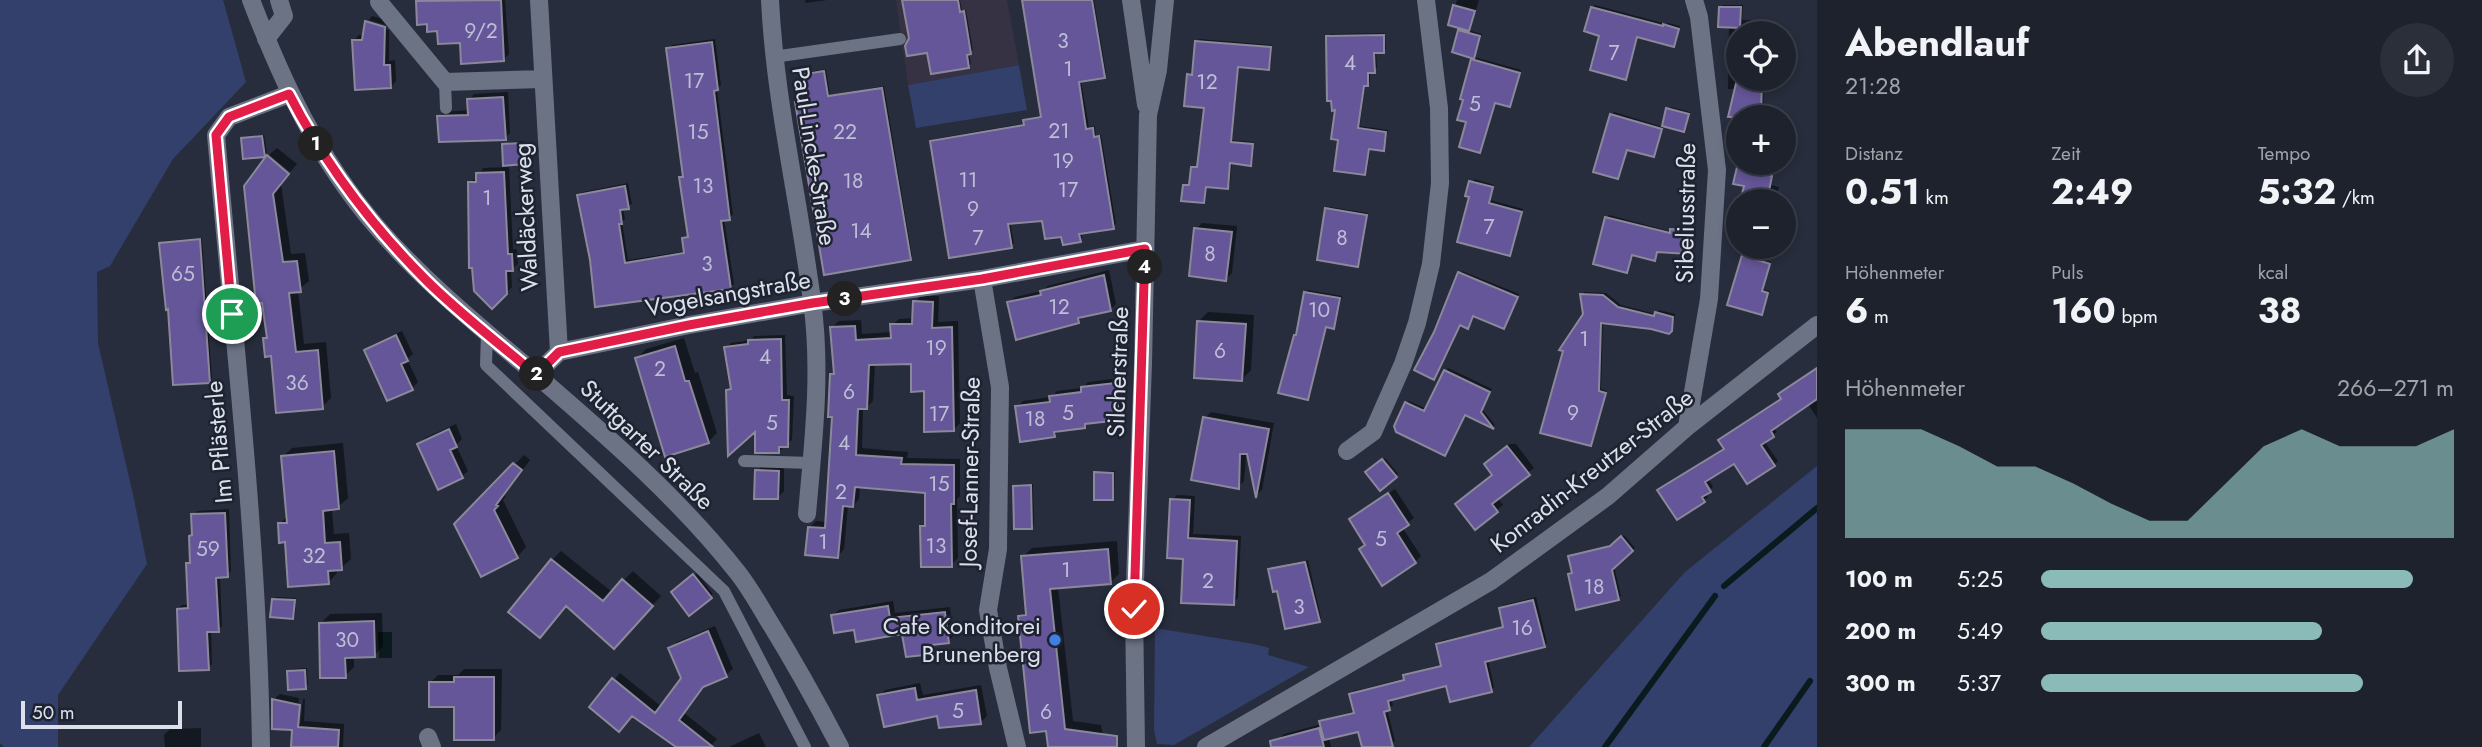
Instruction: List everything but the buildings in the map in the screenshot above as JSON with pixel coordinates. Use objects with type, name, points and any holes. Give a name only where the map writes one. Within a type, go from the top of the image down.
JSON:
[{"type":"street","name":"Stuttgarter Straße","points":[[251,0],[289,94],[310,134],[333,171],[375,225],[427,281],[667,494],[740,575],[815,699],[840,747]]},
{"type":"street","points":[[266,39],[284,16],[279,0]]},
{"type":"street","name":"Waldäckerweg","points":[[539,0],[559,352]]},
{"type":"street","name":"Paul-Lincke-Straße","points":[[769,0],[773,57],[813,303],[817,388],[807,514]]},
{"type":"street","points":[[1131,0],[1148,115]]},
{"type":"street","name":"Silcherstraße","points":[[1136,747],[1134,609],[1148,115],[1158,70],[1165,0]]},
{"type":"street","points":[[1347,451],[1373,432],[1414,334],[1431,264],[1440,183],[1439,108],[1426,0]]},
{"type":"street","name":"Sibeliusstraße","points":[[1687,427],[1709,299],[1717,170],[1695,0]]},
{"type":"street","points":[[379,2],[445,82],[543,79]]},
{"type":"street","name":"Im Pflästerle","points":[[261,747],[248,494],[216,135],[229,117],[289,94]]},
{"type":"street","name":"Vogelsangstraße","points":[[559,352],[813,303],[982,279],[1145,249]]},
{"type":"street","name":"Josef-Lanner-Straße","points":[[982,279],[1000,387],[998,549],[988,610],[998,668],[1017,747]]},
{"type":"street","name":"Konradin-Kreutzer-Straße","points":[[1206,747],[1233,740],[1491,581],[1608,496],[1687,427],[1817,324]]},
{"type":"street","points":[[536,375],[559,352]]},
{"type":"lane","name":"Paul-Lincke-Straße","points":[[773,57],[900,39]]},
{"type":"lane","points":[[445,82],[446,108]]},
{"type":"lane","points":[[487,334],[486,365],[724,591],[805,747]]},
{"type":"lane","points":[[744,461],[812,463]]},
{"type":"shaded area","points":[[0,0],[223,0],[246,82],[173,159],[110,266],[97,272],[98,343],[147,564],[58,695],[58,747],[4,747],[0,743]]},
{"type":"shaded area","points":[[896,0],[1007,0],[1019,65],[908,85]]},
{"type":"shaded area","points":[[1019,65],[1027,110],[916,128],[908,85]]},
{"type":"shaded area","points":[[1817,466],[1817,747],[1529,747],[1685,572]]},
{"type":"shaded area","points":[[1155,628],[1254,644],[1269,648],[1268,655],[1309,667],[1174,745],[1157,744],[1154,730]]},
{"type":"shaded area","points":[[378,632],[392,632],[392,658],[379,658]]},
{"type":"waterway","points":[[1724,586],[1817,508]]},
{"type":"waterway","points":[[1605,747],[1715,596]]},
{"type":"waterway","points":[[1764,747],[1810,681]]},
{"type":"place","name":"Cafe Konditorei Brunenberg","points":[[1055,640]]},
{"type":"route","points":[[232,314],[216,135],[229,117],[289,94],[333,171],[375,225],[427,281],[536,375],[559,352],[689,325],[813,303],[982,279],[1145,249],[1134,609]]}]
